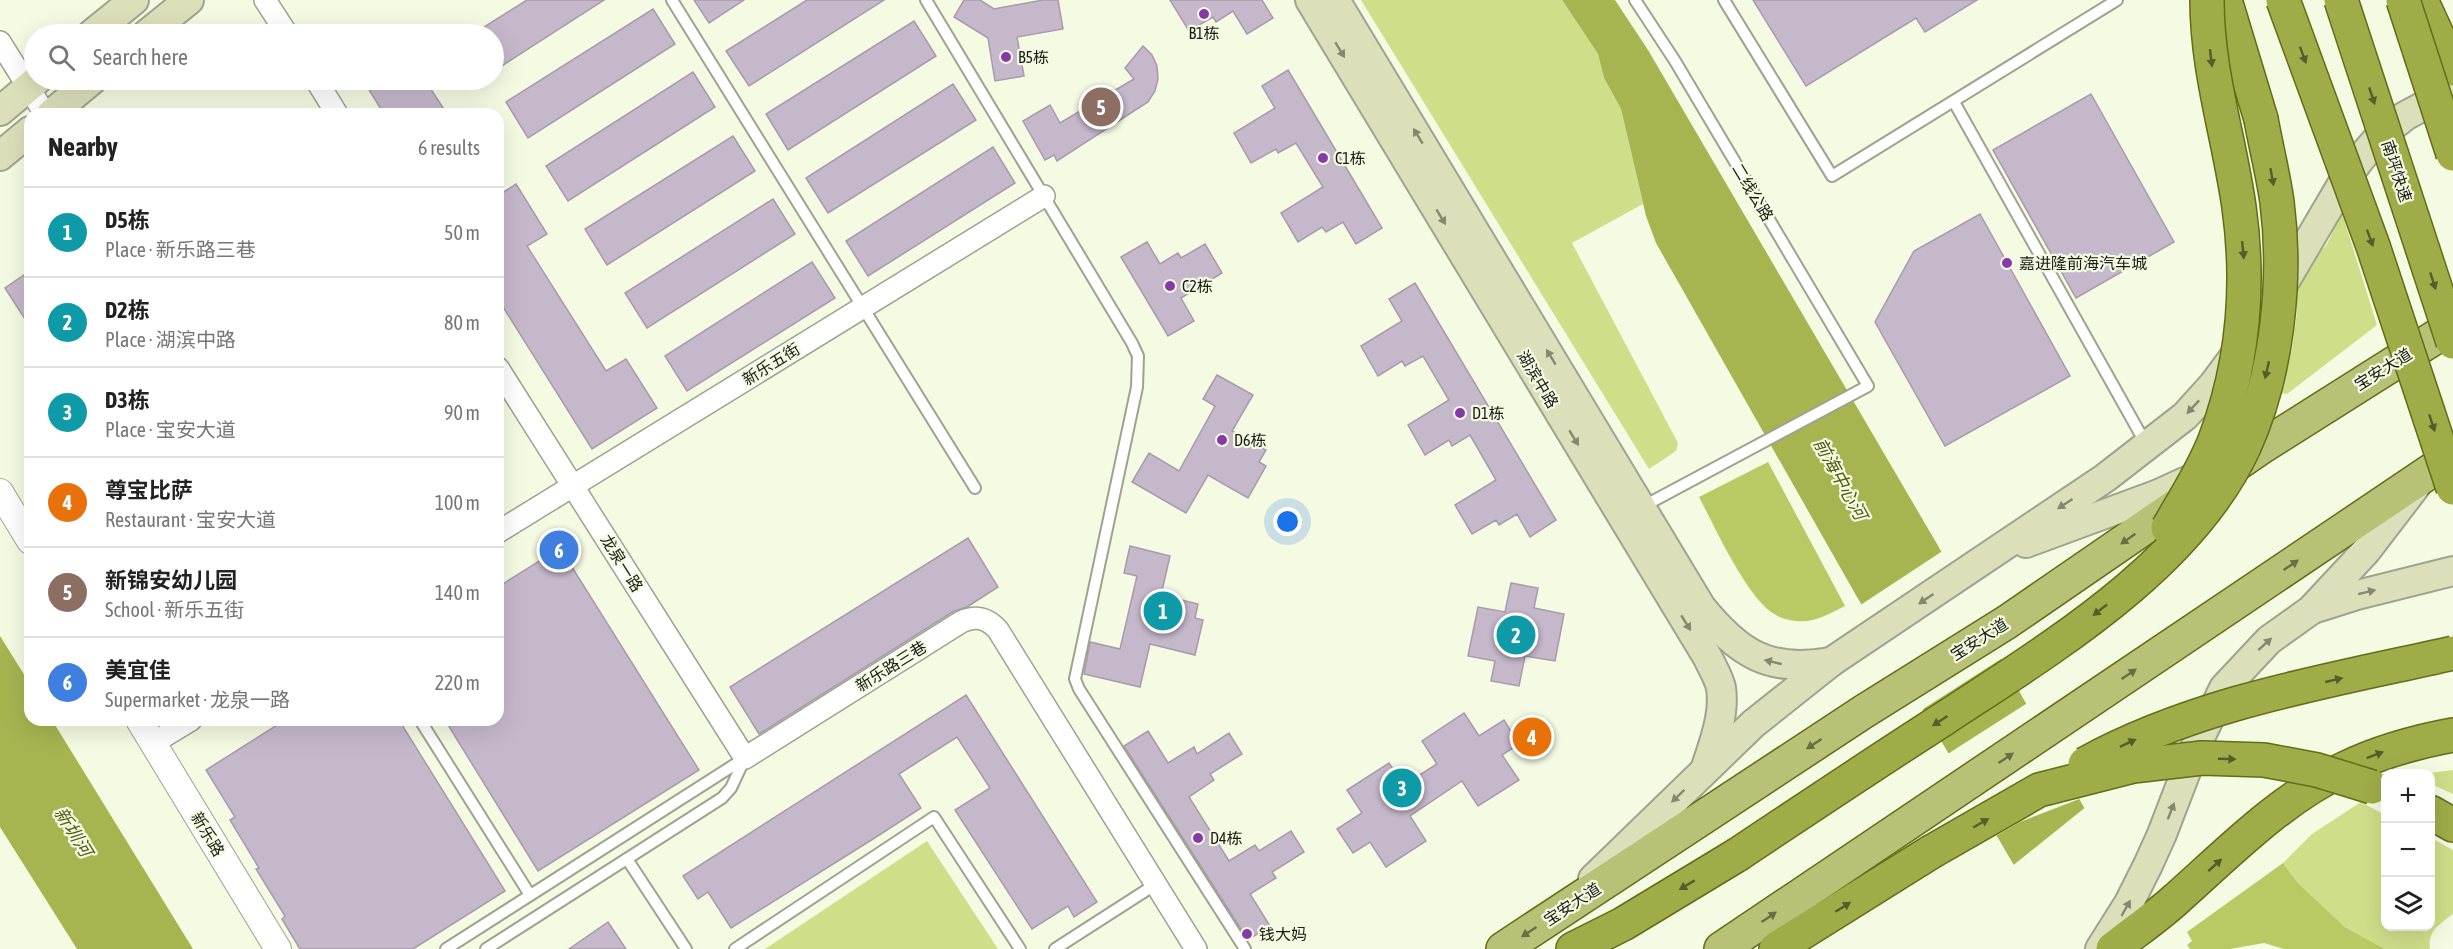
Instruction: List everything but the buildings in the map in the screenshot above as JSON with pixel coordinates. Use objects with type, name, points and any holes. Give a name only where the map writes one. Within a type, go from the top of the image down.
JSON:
[{"type":"highway","points":[[2128,588],[2160,542],[2214,442],[2233,387],[2243,323],[2245,263],[2239,206],[2213,76],[2207,24],[2207,0]]},
{"type":"highway","points":[[1574,949],[1623,924],[1737,855],[2014,672],[2128,588],[2196,523],[2244,447],[2262,394],[2276,332],[2280,270],[2277,203],[2261,119],[2225,0]]},
{"type":"highway","points":[[2283,0],[2373,246],[2439,481]]},
{"type":"highway","name":"南坪快速","points":[[2341,0],[2453,342]]},
{"type":"highway","points":[[2403,0],[2453,154]]},
{"type":"highway","points":[[2421,0],[2453,69]]},
{"type":"highway","points":[[1776,949],[1931,852],[2097,758],[2153,731],[2225,706],[2453,653]]},
{"type":"highway","points":[[2113,949],[2171,903],[2254,830],[2302,794],[2341,770],[2378,754],[2453,735]]},
{"type":"highway","points":[[2039,790],[2133,766],[2202,758],[2264,760],[2317,770],[2381,791]]},
{"type":"highway","points":[[2435,815],[2453,825]]},
{"type":"main road","points":[[104,24],[134,0]]},
{"type":"main road","points":[[159,24],[189,0]]},
{"type":"main road","name":"湖滨中路","points":[[1310,0],[1667,572],[1723,633],[1744,649],[1768,662],[1803,666],[1832,662]]},
{"type":"main road","name":"湖滨中路","points":[[1335,0],[1642,508],[1667,572],[1721,687],[1715,741],[1704,770]]},
{"type":"main road","points":[[0,111],[25,90]]},
{"type":"main road","points":[[58,108],[80,90]]},
{"type":"main road","points":[[1557,914],[1753,724],[1832,662],[2147,447],[2185,416],[2244,346],[2265,315],[2344,181],[2367,151],[2380,136],[2405,116],[2453,93]]},
{"type":"main road","points":[[0,156],[24,136]]},
{"type":"main road","name":"宝安大道","points":[[1503,949],[1863,712],[2007,622],[2263,446],[2453,326]]},
{"type":"main road","points":[[1980,563],[2156,495],[2263,446]]},
{"type":"main road","points":[[2100,949],[2129,903],[2148,865],[2199,738],[2224,688],[2269,640],[2311,610],[2366,551],[2439,481],[2453,456]]},
{"type":"main road","points":[[1721,949],[2063,719],[2439,481]]},
{"type":"main road","points":[[2311,610],[2357,595],[2453,571]]},
{"type":"street","points":[[265,0],[281,24]]},
{"type":"street","points":[[0,42],[24,72]]},
{"type":"street","points":[[36,90],[43,108]]},
{"type":"street","points":[[322,90],[334,108]]},
{"type":"street","name":"新乐五街","points":[[504,528],[1044,196]]},
{"type":"street","name":"龙泉一路","points":[[504,377],[745,758]]},
{"type":"street","points":[[0,492],[24,531]]},
{"type":"street","name":"新乐路三巷","points":[[745,758],[961,622],[976,618],[984,619],[998,630],[1196,949]]},
{"type":"street","name":"新乐路","points":[[143,726],[278,949]]},
{"type":"street","points":[[153,743],[181,726]]},
{"type":"lane","points":[[672,0],[975,488]]},
{"type":"lane","points":[[926,0],[1132,342],[1138,356],[1139,369],[1075,679],[1245,949]]},
{"type":"lane","name":"二线公路","points":[[1635,0],[1675,61],[1863,388],[1642,508]]},
{"type":"lane","points":[[1724,0],[1832,176],[2117,0]]},
{"type":"lane","points":[[1954,102],[2147,447]]},
{"type":"lane","points":[[424,726],[530,895]]},
{"type":"lane","points":[[486,949],[722,798],[731,788],[745,758]]},
{"type":"lane","points":[[446,949],[745,758]]},
{"type":"lane","points":[[735,949],[934,817],[1020,949]]},
{"type":"lane","points":[[627,859],[686,949]]},
{"type":"lane","points":[[1054,949],[1156,884]]},
{"type":"shaded area","points":[[1361,0],[1562,0],[1598,54],[1604,78],[1621,109],[1643,204],[1572,243],[1678,443],[1676,451],[1649,469]]},
{"type":"shaded area","points":[[2342,213],[2377,325],[2287,394],[2280,393],[2291,355],[2297,313],[2297,281],[2327,244]]},
{"type":"shaded area","points":[[1768,462],[1845,606],[1817,619],[1795,621],[1776,615],[1765,607],[1743,579],[1699,497]]},
{"type":"shaded area","points":[[2453,770],[2453,794],[2435,786],[2435,772]]},
{"type":"shaded area","points":[[2361,802],[2381,813],[2381,931],[2434,931],[2430,937],[2430,949],[2385,949],[2345,927],[2298,883],[2283,863],[2312,834]]},
{"type":"shaded area","points":[[2435,840],[2453,850],[2453,914],[2435,930]]},
{"type":"shaded area","points":[[927,841],[998,949],[765,949]]},
{"type":"shaded area","points":[[2283,863],[2298,883],[2345,927],[2385,949],[2284,949],[2264,943],[2230,949],[2190,949],[2187,945],[2192,941],[2187,932]]},
{"type":"water","name":"前海中心河","points":[[1562,0],[1615,0],[1648,50],[1937,544],[2163,949],[2063,949],[1857,597],[1656,243],[1646,216],[1621,109],[1604,78],[1598,54]]},
{"type":"water","name":"新圳河","points":[[0,636],[24,674],[24,726],[56,726],[193,949],[77,949],[0,827]]},
{"type":"pier","points":[[1944,550],[2004,657],[1920,711],[1859,606]]},
{"type":"pier","points":[[2029,702],[2082,798],[2020,822],[1994,837],[1946,755]]},
{"type":"pier","points":[[2087,806],[2166,949],[2059,949],[2011,867]]},
{"type":"place","name":"B1栋","points":[[1204,14]]},
{"type":"place","name":"B5栋","points":[[1006,57]]},
{"type":"place","name":"新锦安幼儿园","points":[[1101,107]]},
{"type":"place","name":"C1栋","points":[[1323,158]]},
{"type":"place","name":"嘉进隆前海汽车城","points":[[2007,263]]},
{"type":"place","name":"C2栋","points":[[1170,286]]},
{"type":"place","name":"D1栋","points":[[1460,413]]},
{"type":"place","name":"D6栋","points":[[1222,440]]},
{"type":"place","name":"美宜佳","points":[[559,550]]},
{"type":"place","name":"D5栋","points":[[1163,611]]},
{"type":"place","name":"D2栋","points":[[1516,635]]},
{"type":"place","name":"尊宝比萨","points":[[1532,737]]},
{"type":"place","name":"D3栋","points":[[1402,788]]},
{"type":"place","name":"D4栋","points":[[1198,838]]},
{"type":"place","name":"钱大妈","points":[[1247,934]]}]
